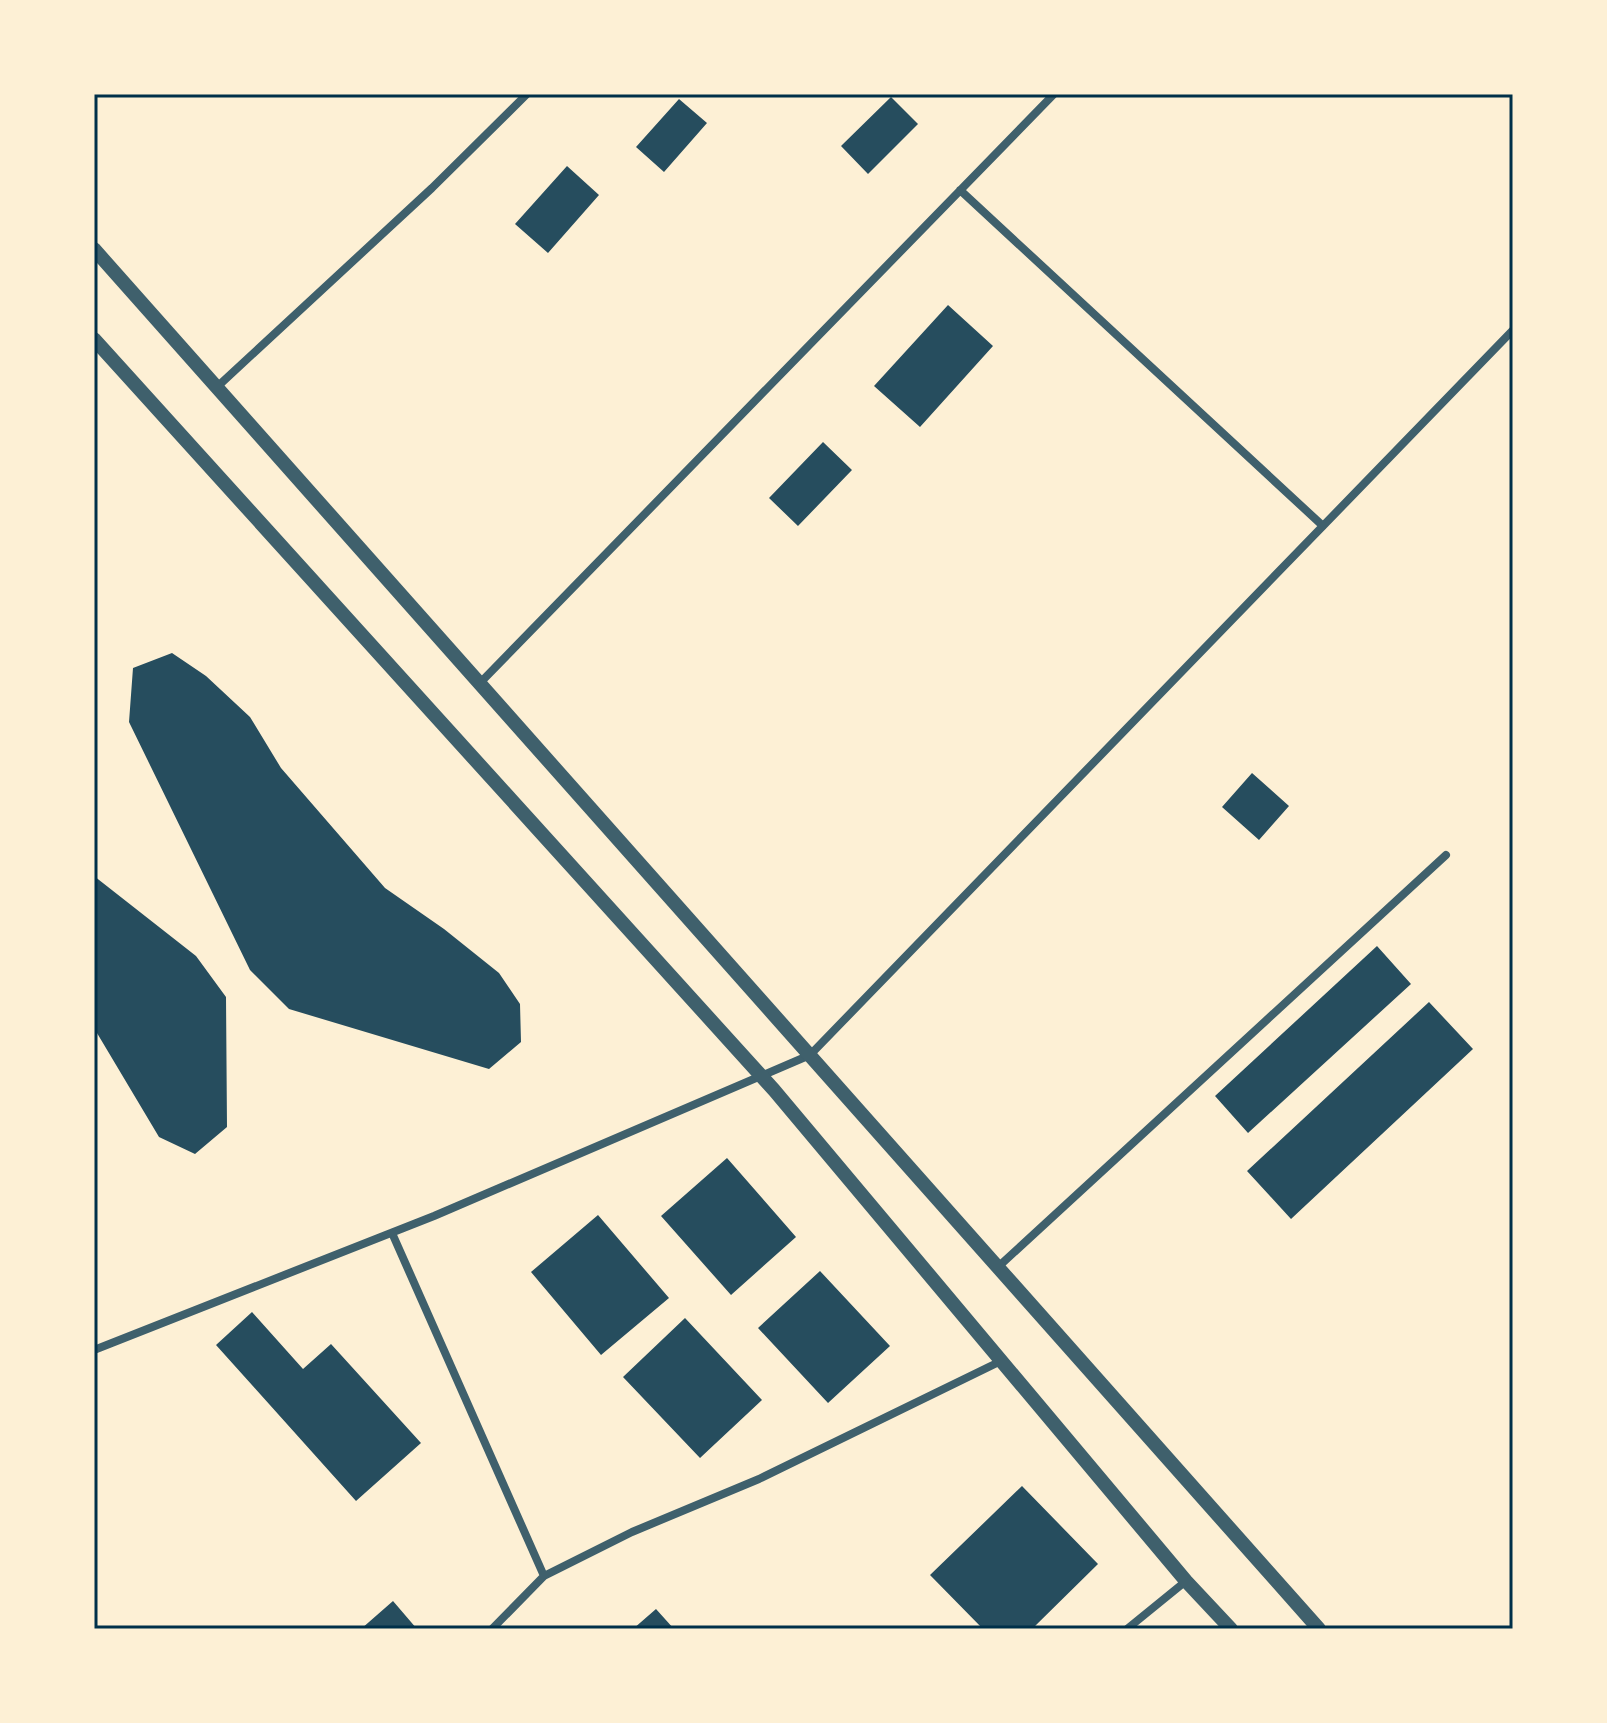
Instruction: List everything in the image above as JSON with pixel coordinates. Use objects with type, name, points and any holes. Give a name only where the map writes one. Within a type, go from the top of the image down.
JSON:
[{"type":"street","points":[[217,387],[432,188],[527,94]]},
{"type":"street","points":[[480,683],[1054,94]]},
{"type":"street","points":[[960,190],[1323,526]]},
{"type":"street","points":[[94,249],[1319,1629]]},
{"type":"street","points":[[94,1350],[392,1233],[810,1055],[1513,330]]},
{"type":"street","points":[[94,339],[761,1077],[1186,1581],[1231,1629]]},
{"type":"street","points":[[998,1267],[1446,855]]},
{"type":"street","points":[[392,1233],[544,1576]]},
{"type":"street","points":[[492,1629],[544,1576],[632,1532],[759,1479],[1001,1361]]},
{"type":"street","points":[[1127,1629],[1186,1581]]},
{"type":"building","points":[[891,97],[918,124],[868,174],[841,146]]},
{"type":"building","points":[[679,99],[707,123],[664,172],[636,147]]},
{"type":"building","points":[[567,166],[599,195],[548,253],[515,224]]},
{"type":"building","points":[[948,305],[993,346],[920,427],[874,386]]},
{"type":"building","points":[[823,442],[852,470],[798,526],[769,498]]},
{"type":"building","points":[[172,653],[206,676],[250,717],[281,768],[385,888],[499,973],[520,1004],[521,1042],[489,1069],[289,1009],[250,970],[129,722],[133,668]]},
{"type":"building","points":[[1252,773],[1289,806],[1259,840],[1222,807]]},
{"type":"building","points":[[94,876],[196,956],[226,997],[227,1127],[195,1154],[159,1137],[94,1028]]},
{"type":"building","points":[[1377,946],[1411,984],[1248,1133],[1215,1096]]},
{"type":"building","points":[[1429,1002],[1473,1049],[1291,1219],[1247,1171]]},
{"type":"building","points":[[727,1158],[796,1237],[731,1295],[661,1216]]},
{"type":"building","points":[[598,1215],[669,1298],[601,1355],[531,1272]]},
{"type":"building","points":[[820,1271],[890,1346],[828,1403],[758,1328]]},
{"type":"building","points":[[252,1312],[303,1369],[331,1344],[421,1443],[356,1501],[216,1345]]},
{"type":"building","points":[[685,1318],[762,1400],[700,1458],[623,1377]]},
{"type":"building","points":[[1022,1486],[1098,1564],[1032,1629],[983,1629],[930,1575]]},
{"type":"building","points":[[393,1601],[417,1629],[361,1629]]},
{"type":"building","points":[[656,1609],[674,1629],[633,1629]]}]
